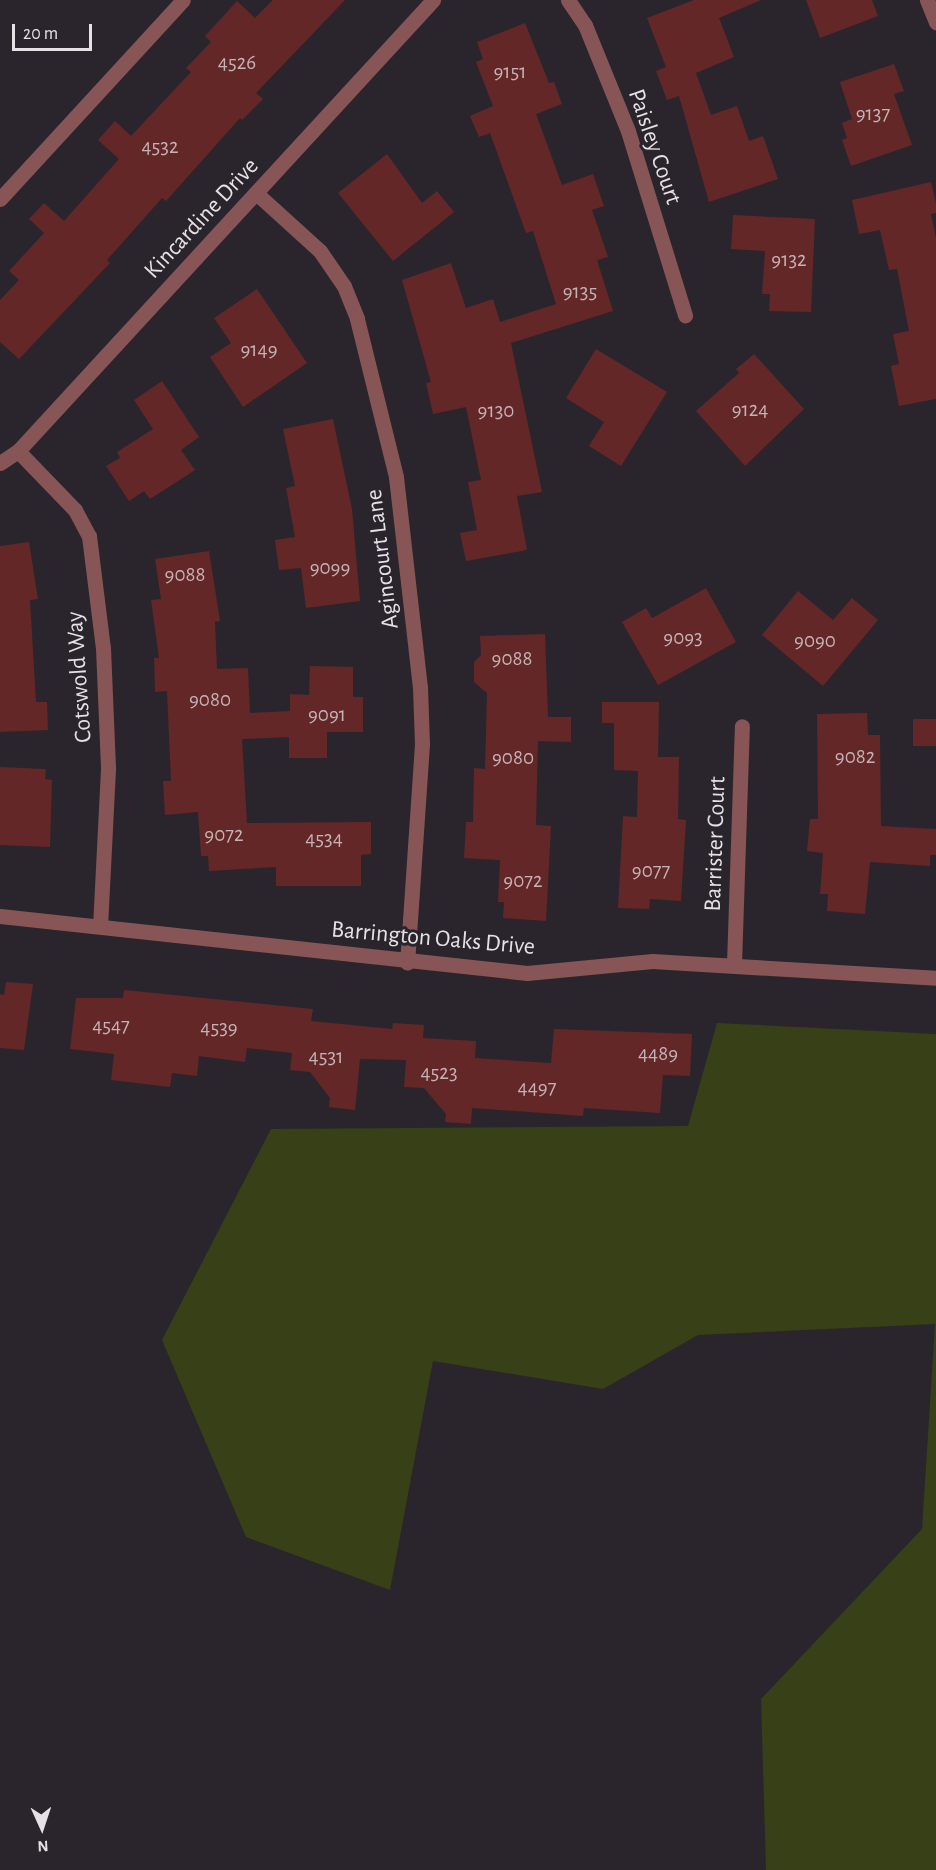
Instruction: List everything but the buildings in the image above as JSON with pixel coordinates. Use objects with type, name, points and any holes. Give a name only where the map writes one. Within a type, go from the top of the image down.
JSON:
[{"type":"street","points":[[0,199],[183,0]]},
{"type":"street","name":"Kincardine Drive","points":[[0,463],[18,451],[433,0]]},
{"type":"street","name":"Paisley Court","points":[[568,0],[585,25],[628,131],[685,315]]},
{"type":"street","points":[[927,0],[936,22]]},
{"type":"street","name":"Agincourt Lane","points":[[256,193],[320,251],[344,286],[357,319],[396,477],[420,687],[422,744],[407,962]]},
{"type":"street","name":"Cotswold Way","points":[[18,451],[75,510],[89,536],[103,648],[108,769],[100,926]]},
{"type":"street","name":"Barrister Court","points":[[734,964],[742,726]]},
{"type":"street","name":"Barrington Oaks Drive","points":[[0,916],[407,962],[526,973],[652,961],[734,964],[936,978]]},
{"type":"green space","points":[[717,1023],[936,1034],[936,1870],[766,1870],[761,1699],[922,1529],[935,1324],[698,1335],[603,1389],[433,1361],[390,1590],[246,1537],[162,1340],[271,1129],[688,1126]]}]
